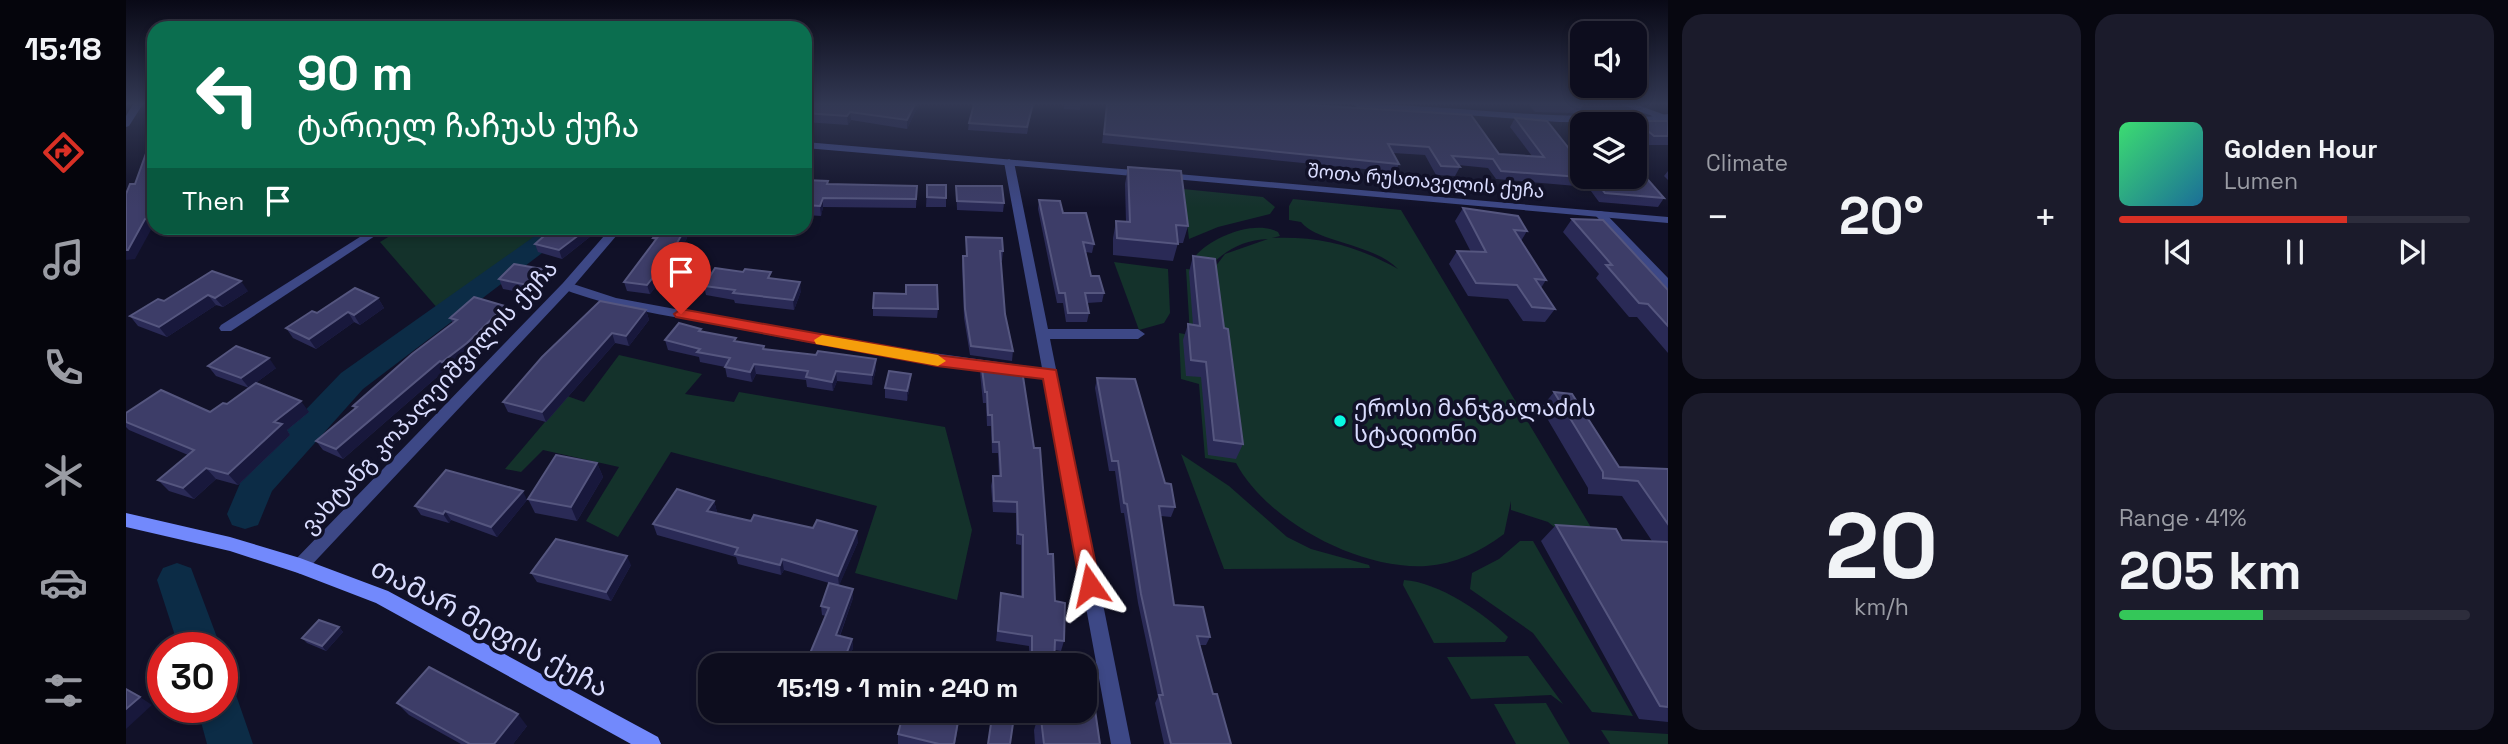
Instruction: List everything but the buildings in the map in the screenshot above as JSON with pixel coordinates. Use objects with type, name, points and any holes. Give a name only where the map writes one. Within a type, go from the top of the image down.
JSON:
[{"type":"main road","name":"თამარ მეფის ქუჩა","points":[[126,520],[230,544],[300,566],[413,612],[651,744]]},
{"type":"street","name":"შოთა რუსთაველის ქუჩა","points":[[812,146],[1668,220]]},
{"type":"street","points":[[1009,162],[1121,744]]},
{"type":"street","points":[[1600,214],[1668,285]]},
{"type":"street","points":[[226,328],[370,235]]},
{"type":"street","name":"ვახტანგ კოპალეიშვილის ქუჩა","points":[[300,566],[567,286],[611,235]]},
{"type":"street","points":[[567,286],[606,298],[731,324],[937,361],[1050,374]]},
{"type":"street","points":[[1042,334],[1138,334]]},
{"type":"green space","points":[[1183,189],[1263,197],[1275,207],[1270,214],[1218,227],[1189,239]]},
{"type":"green space","name":"ეროსი მანჯგალაძის სტადიონი","points":[[1293,199],[1401,210],[1598,539],[1567,537],[1548,522],[1511,510],[1511,501],[1504,534],[1467,556],[1426,566],[1372,560],[1318,538],[1292,522],[1250,484],[1236,463],[1205,458],[1199,384],[1181,379],[1179,333],[1190,335],[1186,269],[1212,271],[1225,254],[1268,239],[1236,246],[1223,255],[1210,266],[1193,259],[1200,251],[1232,233],[1245,229],[1268,229],[1278,232],[1280,236],[1272,238],[1338,244],[1368,254],[1398,269],[1374,254],[1320,235],[1301,222],[1289,220],[1289,206]]},
{"type":"green space","points":[[392,235],[537,235],[439,310],[380,242]]},
{"type":"green space","points":[[1114,262],[1168,269],[1170,313],[1164,323],[1139,330]]},
{"type":"green space","points":[[619,355],[702,374],[685,394],[734,402],[739,392],[945,427],[972,530],[957,600],[855,573],[877,506],[671,452],[618,537],[586,521],[619,467],[543,450],[521,472],[505,469],[567,396],[584,402]]},
{"type":"green space","points":[[1181,454],[1229,486],[1287,537],[1311,549],[1369,565],[1370,568],[1224,569]]},
{"type":"green space","points":[[1520,541],[1533,541],[1633,716],[1592,712],[1533,633],[1470,589],[1472,573],[1499,559]]},
{"type":"green space","points":[[1404,580],[1431,586],[1460,600],[1508,637],[1505,642],[1434,643],[1403,585]]},
{"type":"green space","points":[[1528,656],[1563,704],[1551,695],[1471,699],[1447,657]]},
{"type":"green space","points":[[1546,703],[1570,744],[1516,744],[1494,704]]},
{"type":"green space","points":[[1601,730],[1668,734],[1668,744],[1610,744]]},
{"type":"waterway","points":[[245,514],[257,484],[352,381],[552,235]]},
{"type":"waterway","points":[[177,580],[195,632]]},
{"type":"waterway","points":[[224,723],[230,744]]},
{"type":"slow traffic","points":[[822,340],[938,361]]},
{"type":"place","name":"ეროსი მანჯგალაძის სტადიონი","points":[[1340,421]]},
{"type":"route","points":[[681,314],[937,361],[1050,374],[1090,585]]}]
